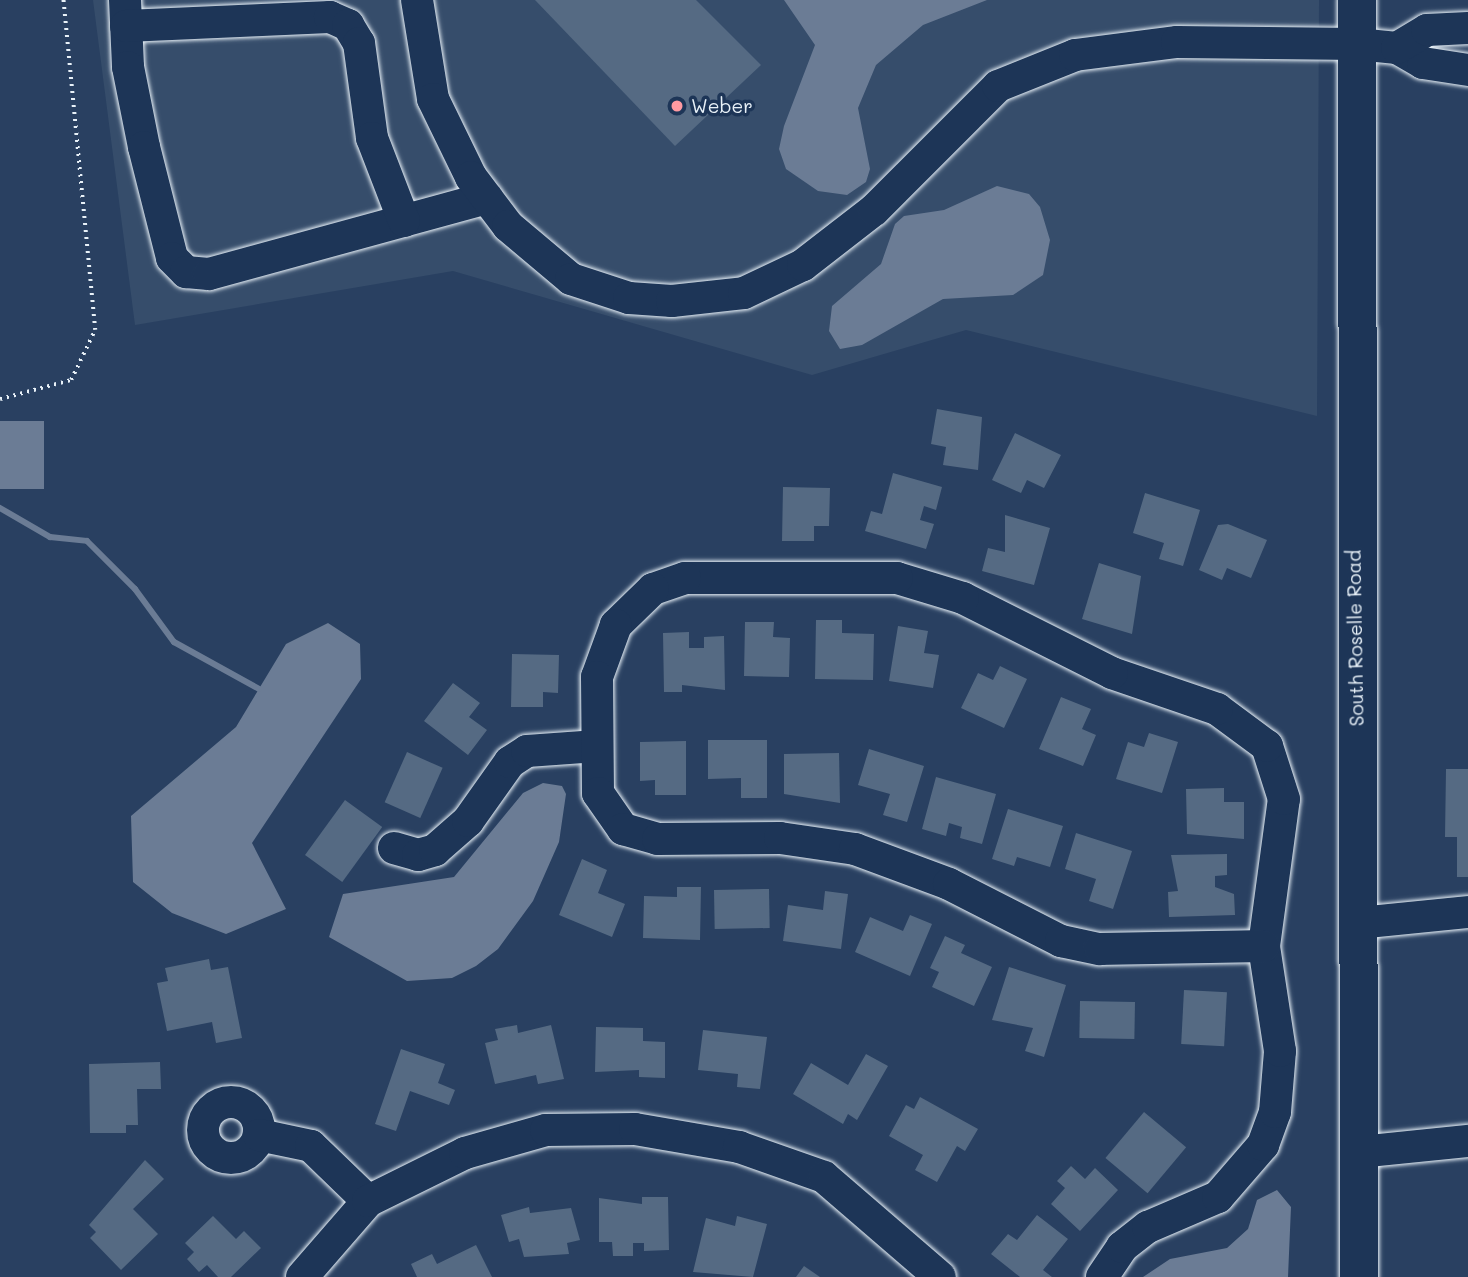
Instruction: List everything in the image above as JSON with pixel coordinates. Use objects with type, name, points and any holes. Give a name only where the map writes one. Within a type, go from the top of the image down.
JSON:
[{"type":"main road","name":"South Roselle Road","points":[[1357,0],[1359,1277]]},
{"type":"street","points":[[421,2],[433,99],[487,198],[508,226],[570,279],[629,298],[710,300],[775,282],[842,238],[966,113],[998,86],[1035,67],[1126,45],[1357,44],[1397,48],[1423,63],[1468,70]]},
{"type":"street","points":[[404,221],[372,138],[359,43],[348,25],[330,17],[126,13],[128,67],[159,212],[172,258],[186,272],[209,274],[404,221],[487,198]]},
{"type":"street","points":[[1397,48],[1427,30],[1468,28]]},
{"type":"street","points":[[1102,1277],[1122,1247],[1148,1227],[1218,1198],[1263,1145],[1275,1112],[1280,1051],[1264,946],[1284,799],[1267,746],[1217,709],[1112,673],[920,584],[863,575],[716,574],[653,589],[616,625],[597,677],[598,793],[608,814],[639,837],[780,838],[855,849],[949,884],[1061,941],[1100,949],[1264,946]]},
{"type":"street","points":[[394,848],[418,855],[435,850],[468,821],[510,762],[527,751],[597,746]]},
{"type":"street","points":[[1358,922],[1468,912]]},
{"type":"street","points":[[302,1277],[368,1201],[466,1153],[546,1130],[635,1129],[739,1147],[824,1177],[940,1277]]},
{"type":"street","points":[[259,1135],[311,1146],[368,1201]]},
{"type":"street","points":[[1359,1152],[1468,1141]]},
{"type":"path","points":[[0,399],[71,380],[94,330],[63,0]]},
{"type":"shaded area","points":[[93,0],[1319,0],[1317,416],[966,330],[812,375],[453,271],[135,325]]},
{"type":"shaded area","points":[[784,0],[987,0],[923,25],[876,65],[858,108],[870,169],[866,182],[847,195],[818,191],[786,169],[779,149],[784,126],[815,45]]},
{"type":"shaded area","points":[[997,186],[1029,194],[1040,207],[1050,240],[1043,275],[1013,295],[943,299],[862,345],[840,349],[829,331],[832,306],[881,264],[895,224],[904,216],[944,210]]},
{"type":"shaded area","points":[[0,421],[44,421],[44,489],[0,489]]},
{"type":"shaded area","points":[[328,623],[360,644],[361,679],[252,843],[286,909],[226,934],[172,913],[133,882],[131,816],[236,727],[286,644]]},
{"type":"shaded area","points":[[543,783],[562,786],[566,794],[559,842],[533,901],[498,949],[476,966],[452,978],[407,981],[329,937],[343,894],[454,877],[523,793]]},
{"type":"shaded area","points":[[1277,1190],[1291,1207],[1288,1277],[1143,1277],[1170,1259],[1227,1248],[1248,1229],[1257,1200]]},
{"type":"building","name":"Weber","points":[[535,0],[696,0],[761,65],[675,146]]},
{"type":"building","points":[[937,409],[982,417],[978,470],[943,465],[946,447],[931,444]]},
{"type":"building","points":[[1015,433],[1061,455],[1044,488],[1027,480],[1021,493],[992,480]]},
{"type":"building","points":[[893,473],[942,487],[936,510],[924,506],[920,520],[934,524],[926,549],[865,531],[871,511],[882,514]]},
{"type":"building","points":[[783,487],[830,488],[829,526],[814,526],[814,541],[782,541]]},
{"type":"building","points":[[1145,493],[1200,510],[1183,566],[1159,559],[1164,543],[1133,533]]},
{"type":"building","points":[[1005,515],[1050,528],[1034,585],[982,571],[988,548],[1005,552]]},
{"type":"building","points":[[1228,524],[1267,540],[1251,578],[1227,568],[1222,580],[1199,570],[1218,525]]},
{"type":"building","points":[[1099,563],[1141,576],[1132,634],[1082,619]]},
{"type":"building","points":[[816,620],[842,620],[842,633],[874,634],[873,680],[815,679]]},
{"type":"building","points":[[745,622],[774,622],[773,637],[790,638],[789,677],[744,676]]},
{"type":"building","points":[[898,626],[928,631],[924,653],[939,655],[933,688],[889,681]]},
{"type":"building","points":[[689,632],[689,648],[704,648],[704,637],[724,636],[725,690],[682,685],[682,692],[664,692],[663,633]]},
{"type":"building","points":[[512,654],[559,655],[558,693],[543,692],[543,707],[511,707]]},
{"type":"building","points":[[1000,666],[1027,679],[1004,728],[961,708],[978,673],[993,680]]},
{"type":"building","points":[[453,683],[480,703],[469,717],[487,730],[468,755],[424,721]]},
{"type":"building","points":[[1061,697],[1091,709],[1082,729],[1096,735],[1083,766],[1039,749]]},
{"type":"building","points":[[1149,733],[1178,742],[1162,793],[1116,779],[1128,742],[1144,747]]},
{"type":"building","points":[[708,740],[767,740],[767,798],[741,798],[741,778],[708,779]]},
{"type":"building","points":[[686,741],[686,795],[655,795],[655,780],[640,781],[640,742]]},
{"type":"building","points":[[869,749],[924,766],[907,822],[883,815],[890,794],[858,785]]},
{"type":"building","points":[[407,752],[443,768],[420,818],[385,802]]},
{"type":"building","points":[[839,753],[840,803],[784,794],[784,754]]},
{"type":"building","points":[[1446,769],[1468,769],[1468,877],[1457,877],[1457,837],[1445,837]]},
{"type":"building","points":[[936,777],[996,794],[982,844],[960,838],[962,827],[949,823],[946,836],[922,829]]},
{"type":"building","points":[[1224,788],[1224,802],[1244,802],[1244,839],[1187,834],[1186,789]]},
{"type":"building","points":[[345,800],[382,827],[342,882],[305,855]]},
{"type":"building","points":[[1008,809],[1063,826],[1050,867],[1017,857],[1014,866],[992,859]]},
{"type":"building","points":[[1076,833],[1132,851],[1113,909],[1089,901],[1096,879],[1065,869]]},
{"type":"building","points":[[1227,854],[1227,875],[1215,876],[1215,887],[1234,894],[1235,915],[1169,917],[1168,892],[1178,891],[1171,855]]},
{"type":"building","points":[[582,859],[607,870],[598,893],[625,904],[612,937],[559,915]]},
{"type":"building","points":[[677,887],[701,887],[700,940],[643,938],[644,896],[677,897]]},
{"type":"building","points":[[769,889],[770,928],[715,929],[714,890]]},
{"type":"building","points":[[825,891],[848,894],[841,949],[783,941],[788,905],[823,910]]},
{"type":"building","points":[[910,915],[932,924],[910,976],[855,952],[870,917],[903,931]]},
{"type":"building","points":[[945,936],[965,945],[961,953],[992,967],[974,1006],[932,987],[939,972],[930,968]]},
{"type":"building","points":[[209,959],[211,970],[228,967],[242,1038],[216,1043],[212,1022],[167,1031],[157,983],[168,981],[165,968]]},
{"type":"building","points":[[1009,967],[1066,985],[1044,1057],[1025,1051],[1033,1028],[992,1020]]},
{"type":"building","points":[[1184,990],[1227,992],[1224,1046],[1181,1044]]},
{"type":"building","points":[[1080,1001],[1135,1002],[1134,1039],[1079,1038]]},
{"type":"building","points":[[517,1025],[518,1033],[551,1025],[564,1079],[538,1084],[536,1075],[495,1084],[485,1043],[498,1040],[495,1029]]},
{"type":"building","points":[[596,1027],[643,1028],[643,1041],[665,1042],[665,1078],[639,1077],[639,1070],[595,1072]]},
{"type":"building","points":[[703,1030],[767,1037],[760,1089],[737,1087],[738,1074],[698,1070]]},
{"type":"building","points":[[401,1049],[445,1064],[438,1083],[455,1090],[449,1105],[410,1091],[396,1131],[375,1124]]},
{"type":"building","points":[[866,1054],[888,1066],[857,1120],[848,1114],[843,1124],[793,1094],[811,1063],[848,1085]]},
{"type":"building","points":[[160,1062],[161,1089],[137,1089],[138,1125],[126,1125],[126,1133],[90,1133],[89,1064]]},
{"type":"building","points":[[920,1097],[978,1129],[965,1151],[957,1146],[937,1182],[915,1170],[923,1155],[889,1136],[906,1105],[914,1109]]},
{"type":"building","points":[[1144,1112],[1186,1147],[1148,1193],[1105,1158]]},
{"type":"building","points":[[145,1160],[164,1179],[133,1209],[158,1234],[121,1270],[90,1238],[96,1232],[89,1225]]},
{"type":"building","points":[[1071,1166],[1085,1179],[1095,1168],[1118,1190],[1080,1231],[1051,1204],[1065,1188],[1057,1181]]},
{"type":"building","points":[[642,1197],[668,1197],[669,1250],[644,1251],[644,1243],[633,1243],[633,1256],[613,1256],[612,1242],[599,1242],[599,1198],[642,1204]]},
{"type":"building","points":[[529,1207],[530,1213],[571,1208],[580,1240],[567,1243],[569,1254],[524,1257],[519,1239],[509,1242],[501,1215]]},
{"type":"building","points":[[1037,1215],[1068,1239],[1043,1270],[1052,1277],[1020,1277],[991,1254],[1008,1234],[1017,1240]]},
{"type":"building","points":[[213,1216],[236,1239],[244,1231],[261,1248],[231,1277],[218,1277],[207,1265],[199,1272],[187,1259],[194,1252],[185,1243]]},
{"type":"building","points":[[737,1216],[767,1224],[753,1277],[693,1272],[706,1218],[735,1226]]},
{"type":"building","points":[[476,1245],[492,1277],[417,1277],[411,1264],[432,1254],[437,1264]]},
{"type":"building","points":[[804,1266],[820,1277],[796,1277]]},
{"type":"waterway","points":[[0,508],[50,537],[87,541],[135,589],[174,642],[259,689]]},
{"type":"place","name":"Weber","points":[[677,106]]}]
